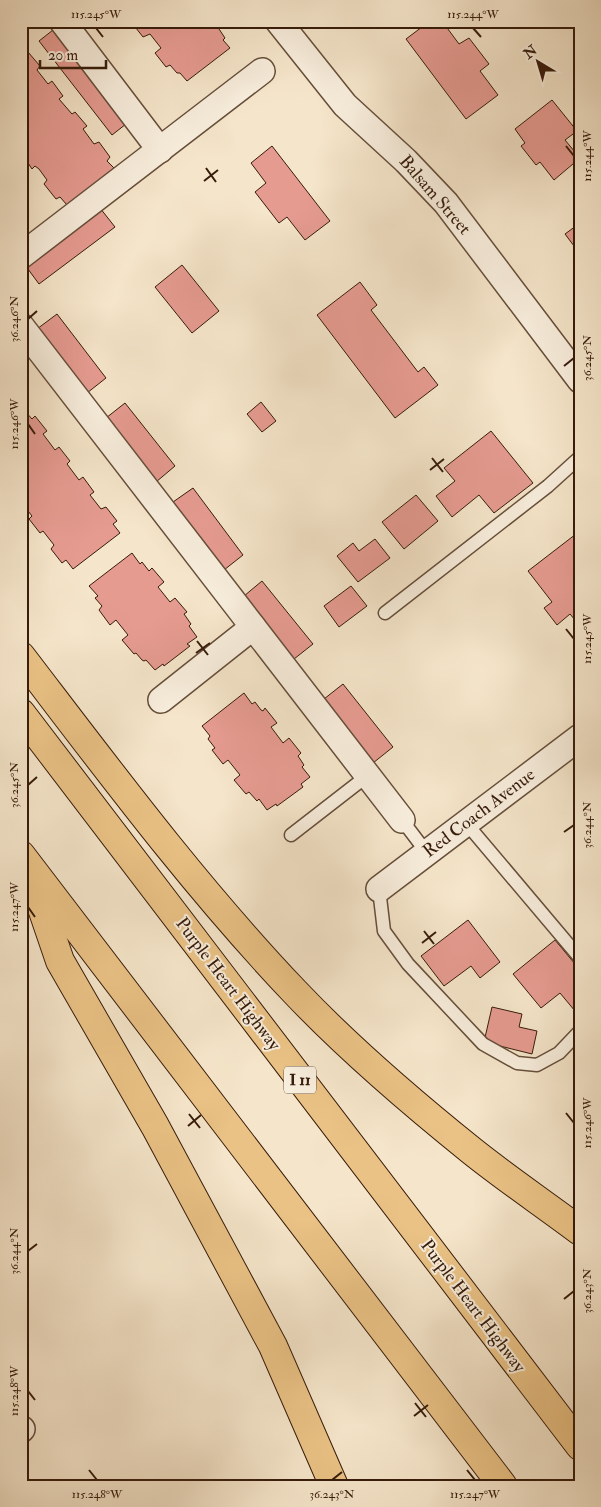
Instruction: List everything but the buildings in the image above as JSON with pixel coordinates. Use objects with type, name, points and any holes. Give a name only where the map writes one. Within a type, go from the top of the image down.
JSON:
[{"type":"highway","points":[[21,656],[149,823],[208,896],[295,993],[374,1068],[458,1139],[580,1231]]},
{"type":"highway","name":"Purple Heart Highway","points":[[21,713],[580,1446]]},
{"type":"highway","points":[[23,857],[60,961],[155,1126],[273,1346],[334,1486]]},
{"type":"highway","points":[[23,857],[503,1486]]},
{"type":"street","points":[[62,21],[160,150]]},
{"type":"street","name":"Balsam Street","points":[[278,21],[345,106],[406,161],[446,203],[580,380]]},
{"type":"street","points":[[26,243],[160,150],[262,71]]},
{"type":"street","points":[[21,326],[402,820]]},
{"type":"street","points":[[161,700],[253,627]]},
{"type":"street","name":"Red Coach Avenue","points":[[379,890],[580,737]]},
{"type":"lane","points":[[385,613],[548,486],[580,456]]},
{"type":"lane","points":[[291,835],[367,776]]},
{"type":"lane","points":[[402,820],[427,853]]},
{"type":"lane","points":[[466,823],[580,958]]},
{"type":"lane","points":[[379,890],[384,931],[408,964],[483,1044],[517,1064],[537,1065],[558,1053],[580,1030]]}]
